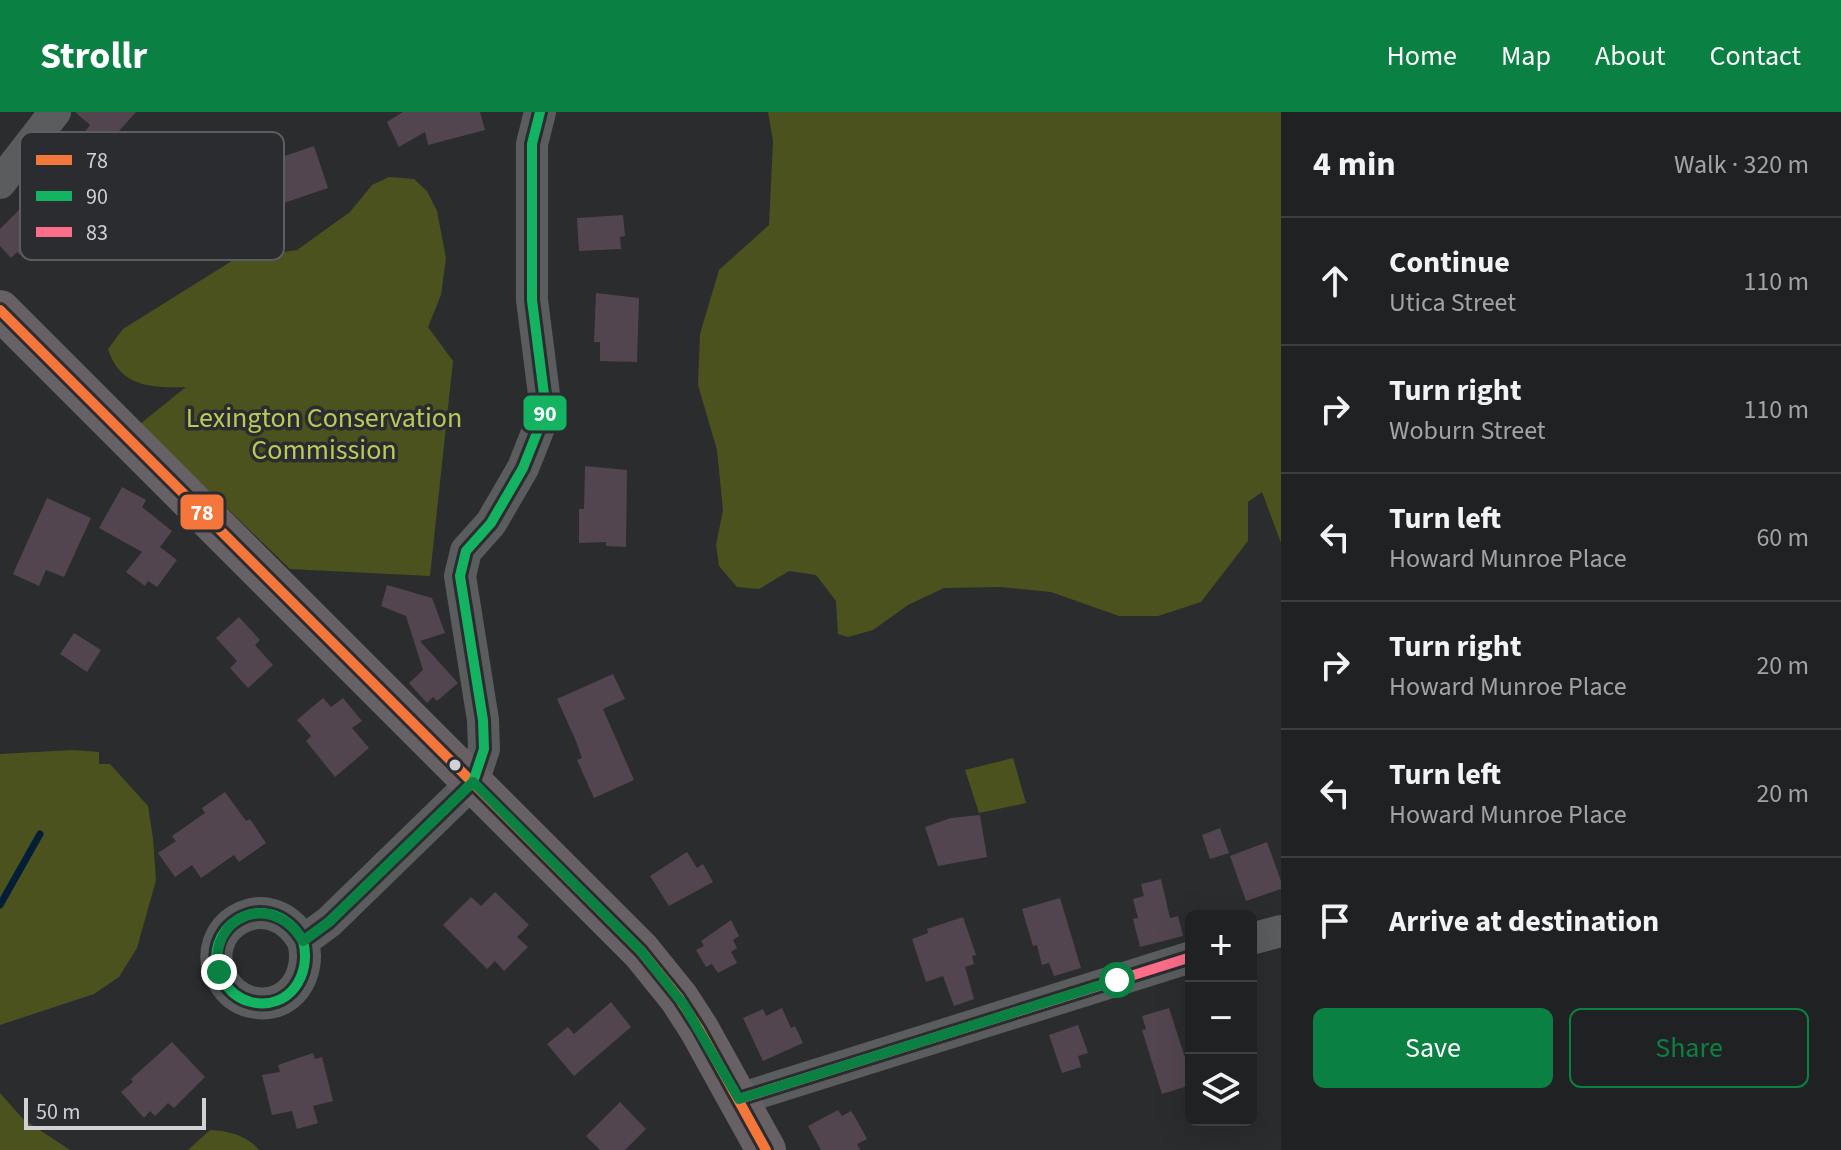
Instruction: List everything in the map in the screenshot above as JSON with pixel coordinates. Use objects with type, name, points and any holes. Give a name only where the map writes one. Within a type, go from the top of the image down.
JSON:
[{"type":"main road","points":[[0,310],[641,951],[684,1005],[766,1150]]},
{"type":"street","points":[[40,132],[55,112]]},
{"type":"street","points":[[303,941],[329,922],[473,782],[484,749],[483,720],[460,576],[466,551],[491,523],[523,468],[546,410],[532,300],[532,144],[540,112]]},
{"type":"street","points":[[0,183],[20,157]]},
{"type":"street","points":[[1257,937],[1281,931]]},
{"type":"street","points":[[739,1099],[1185,959]]},
{"type":"green space","points":[[768,112],[1281,112],[1281,543],[1262,492],[1248,502],[1248,541],[1201,602],[1158,616],[1119,616],[1051,592],[1001,587],[944,588],[908,605],[873,630],[848,637],[838,634],[836,601],[816,575],[789,571],[759,589],[737,587],[719,566],[716,545],[723,510],[717,450],[698,385],[700,334],[719,270],[769,225],[773,141]]},
{"type":"green space","name":"Lexington Conservation Commission","points":[[389,177],[414,179],[427,191],[437,211],[446,258],[441,295],[428,327],[453,361],[430,576],[290,569],[140,424],[186,387],[138,383],[120,371],[108,349],[123,329],[233,260],[284,260],[284,252],[297,250],[350,212],[372,185]]},
{"type":"green space","points":[[73,750],[99,752],[99,764],[110,764],[148,806],[156,880],[137,948],[119,977],[94,994],[0,1025],[0,754]]},
{"type":"green space","points":[[1013,758],[1026,803],[979,813],[965,770]]},
{"type":"green space","points":[[0,1093],[23,1119],[70,1150],[0,1150]]},
{"type":"green space","points":[[210,1130],[237,1135],[259,1150],[188,1150]]},
{"type":"building","points":[[75,112],[136,112],[118,132],[85,132],[90,125]]},
{"type":"building","points":[[403,112],[480,112],[485,130],[428,145],[425,132],[399,147],[387,122]]},
{"type":"building","points":[[314,146],[328,188],[284,203],[284,156]]},
{"type":"building","points":[[20,209],[20,255],[17,252],[11,258],[0,246],[0,229]]},
{"type":"building","points":[[623,215],[625,236],[620,237],[621,249],[579,251],[577,218]]},
{"type":"building","points":[[596,293],[639,298],[637,362],[600,361],[600,342],[594,342]]},
{"type":"building","points":[[585,466],[627,470],[626,547],[606,546],[606,542],[579,543],[579,509],[584,509]]},
{"type":"building","points":[[122,487],[146,500],[142,507],[172,531],[160,547],[177,560],[157,587],[148,581],[145,586],[126,572],[142,552],[99,528]]},
{"type":"building","points":[[47,498],[91,518],[64,577],[46,570],[39,586],[13,574]]},
{"type":"building","points":[[387,585],[432,598],[445,633],[420,641],[458,683],[437,701],[433,697],[427,703],[409,683],[423,670],[406,616],[381,606]]},
{"type":"building","points":[[239,617],[260,640],[255,645],[273,665],[248,688],[230,668],[237,661],[216,638]]},
{"type":"building","points":[[74,633],[101,650],[87,672],[60,654]]},
{"type":"building","points":[[613,674],[625,699],[603,709],[634,780],[594,798],[577,760],[582,758],[576,741],[557,699]]},
{"type":"building","points":[[323,698],[331,707],[343,698],[362,721],[352,728],[369,748],[335,777],[306,741],[311,736],[297,720]]},
{"type":"building","points":[[225,792],[246,821],[250,819],[266,843],[239,862],[234,855],[201,878],[192,865],[175,877],[158,853],[176,841],[172,836],[205,813],[202,808]]},
{"type":"building","points":[[980,815],[987,857],[938,866],[925,827],[951,818]]},
{"type":"building","points":[[1220,828],[1229,853],[1210,859],[1202,835]]},
{"type":"building","points":[[1267,842],[1281,889],[1246,901],[1230,856]]},
{"type":"building","points":[[687,852],[697,868],[703,864],[713,882],[669,906],[650,876]]},
{"type":"building","points":[[1161,879],[1170,918],[1178,916],[1183,936],[1140,947],[1133,919],[1138,918],[1133,899],[1144,896],[1141,884]]},
{"type":"building","points":[[495,892],[529,925],[517,937],[528,947],[504,971],[495,961],[487,969],[443,925],[471,897],[481,906]]},
{"type":"building","points":[[1060,898],[1081,968],[1054,976],[1049,963],[1042,965],[1022,909]]},
{"type":"building","points":[[963,917],[976,955],[972,956],[974,964],[965,967],[974,999],[954,1006],[943,976],[926,982],[912,939],[928,933],[927,929]]},
{"type":"building","points":[[731,920],[739,936],[733,940],[737,948],[731,952],[737,963],[718,973],[712,964],[706,967],[696,950],[704,946],[701,941]]},
{"type":"building","points":[[611,1002],[631,1027],[574,1076],[547,1044],[568,1027],[574,1034]]},
{"type":"building","points":[[782,1008],[791,1028],[795,1026],[803,1043],[763,1061],[743,1018],[763,1009],[766,1016]]},
{"type":"building","points":[[1169,1008],[1185,1057],[1185,1087],[1162,1094],[1142,1030],[1146,1029],[1142,1016]]},
{"type":"building","points":[[1078,1025],[1088,1053],[1078,1056],[1081,1067],[1062,1073],[1049,1035]]},
{"type":"building","points":[[172,1042],[205,1077],[174,1108],[168,1103],[155,1116],[150,1111],[144,1118],[121,1092]]},
{"type":"building","points":[[313,1053],[315,1059],[322,1057],[333,1101],[313,1106],[318,1123],[297,1129],[292,1111],[272,1115],[262,1075],[280,1072],[278,1065]]},
{"type":"building","points":[[620,1102],[646,1129],[625,1150],[600,1150],[586,1136]]},
{"type":"building","points":[[838,1110],[842,1116],[851,1111],[855,1117],[867,1139],[857,1144],[860,1150],[821,1150],[808,1126]]},
{"type":"waterway","points":[[0,905],[40,834]]},
{"type":"transit line","name":"90","points":[[303,941],[305,953],[301,977],[295,987],[277,1001],[247,1001],[228,988],[223,980],[217,961],[218,944],[226,929],[239,919],[255,914],[272,915],[288,923],[303,941],[329,922],[473,782],[484,749],[483,720],[460,576],[466,551],[491,523],[523,468],[546,410],[532,300],[532,144],[540,112]]},
{"type":"transit line","name":"78","points":[[0,310],[641,951],[679,998],[699,1029],[766,1150]]},
{"type":"transit line","name":"83","points":[[739,1099],[1185,959]]},
{"type":"route","points":[[219,972],[217,948],[222,936],[240,918],[264,913],[277,915],[297,930],[303,941],[329,922],[473,782],[641,951],[684,1005],[739,1099],[1117,980]]}]
